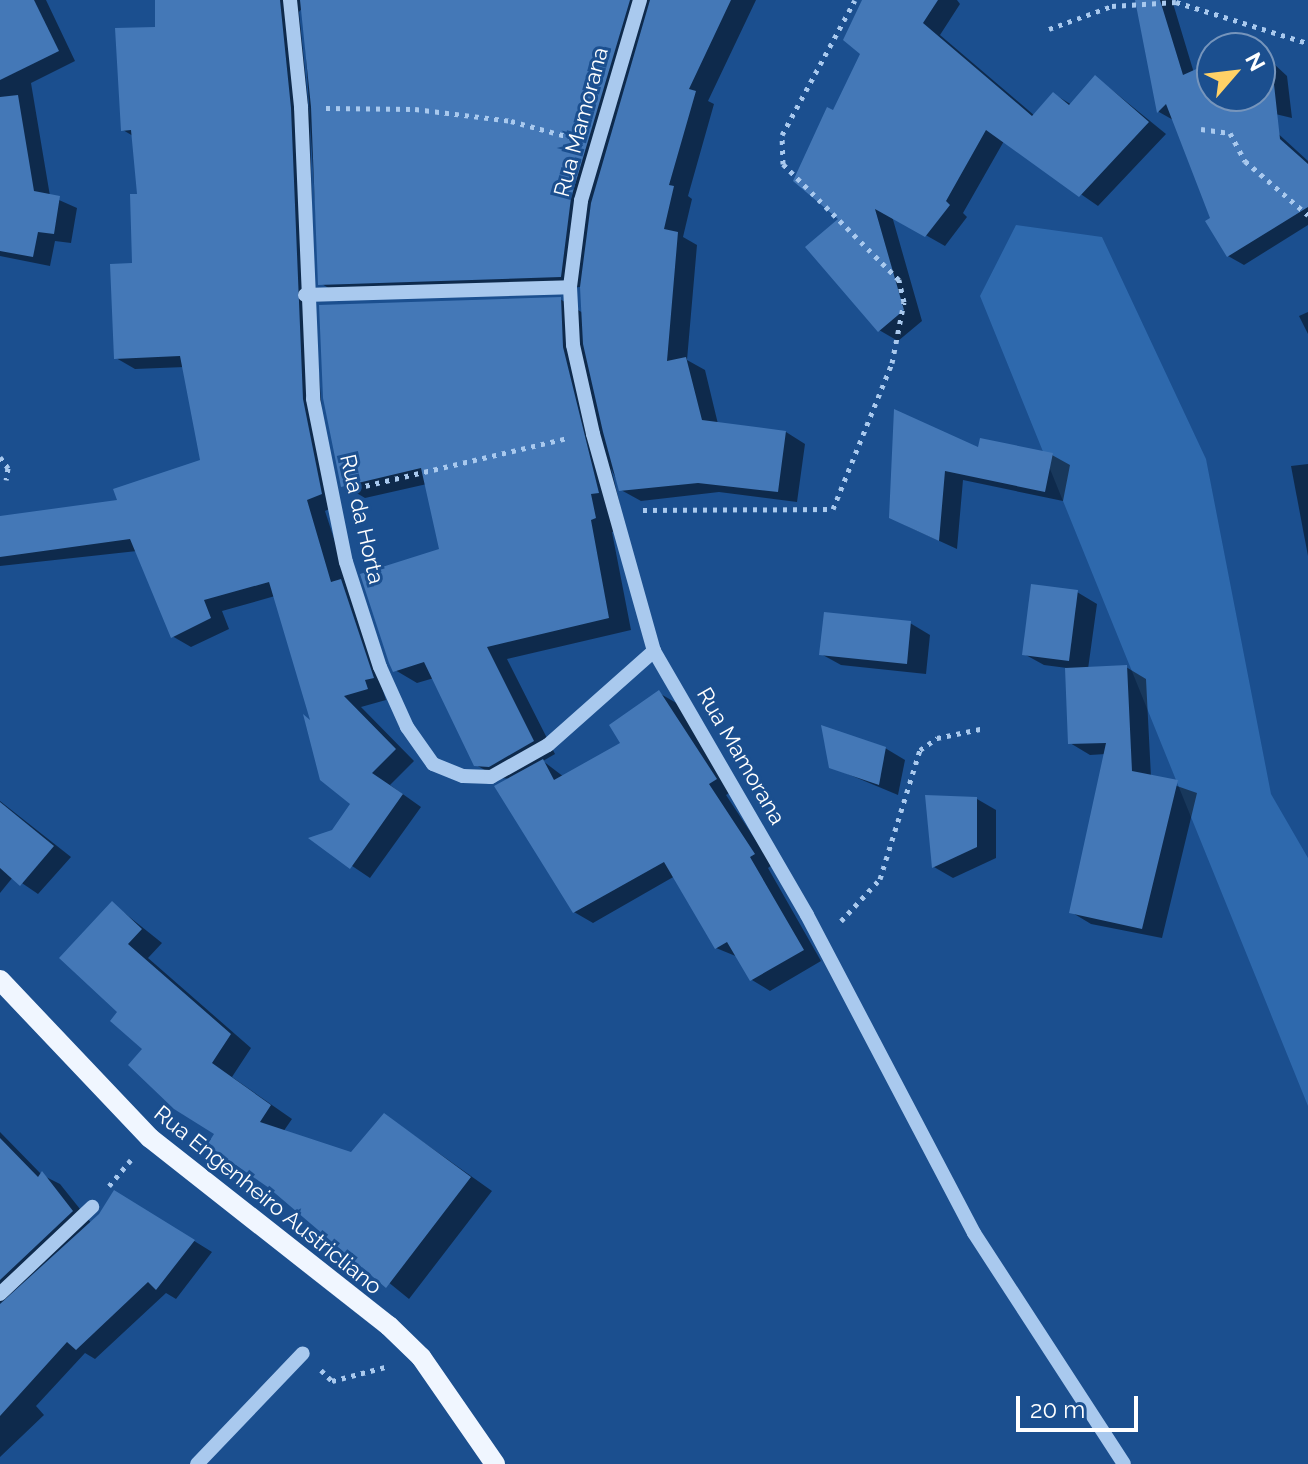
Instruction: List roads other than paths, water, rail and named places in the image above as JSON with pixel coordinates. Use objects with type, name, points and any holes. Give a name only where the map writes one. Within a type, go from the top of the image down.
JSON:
[{"type":"main road","name":"Rua Engenheiro Austricliano","points":[[0,980],[150,1138],[389,1326],[421,1357],[495,1464]]},
{"type":"street","name":"Rua da Horta","points":[[290,0],[301,107],[305,295],[313,399],[346,562],[380,667],[407,727],[433,764],[463,776],[491,777],[520,765],[654,651]]},
{"type":"street","name":"Rua Mamorana","points":[[640,0],[581,201],[570,287],[573,345],[610,511],[654,651],[819,937],[974,1233],[1124,1464]]},
{"type":"street","points":[[305,295],[570,287]]},
{"type":"street","points":[[0,1294],[92,1207]]},
{"type":"street","points":[[197,1464],[303,1353]]}]
